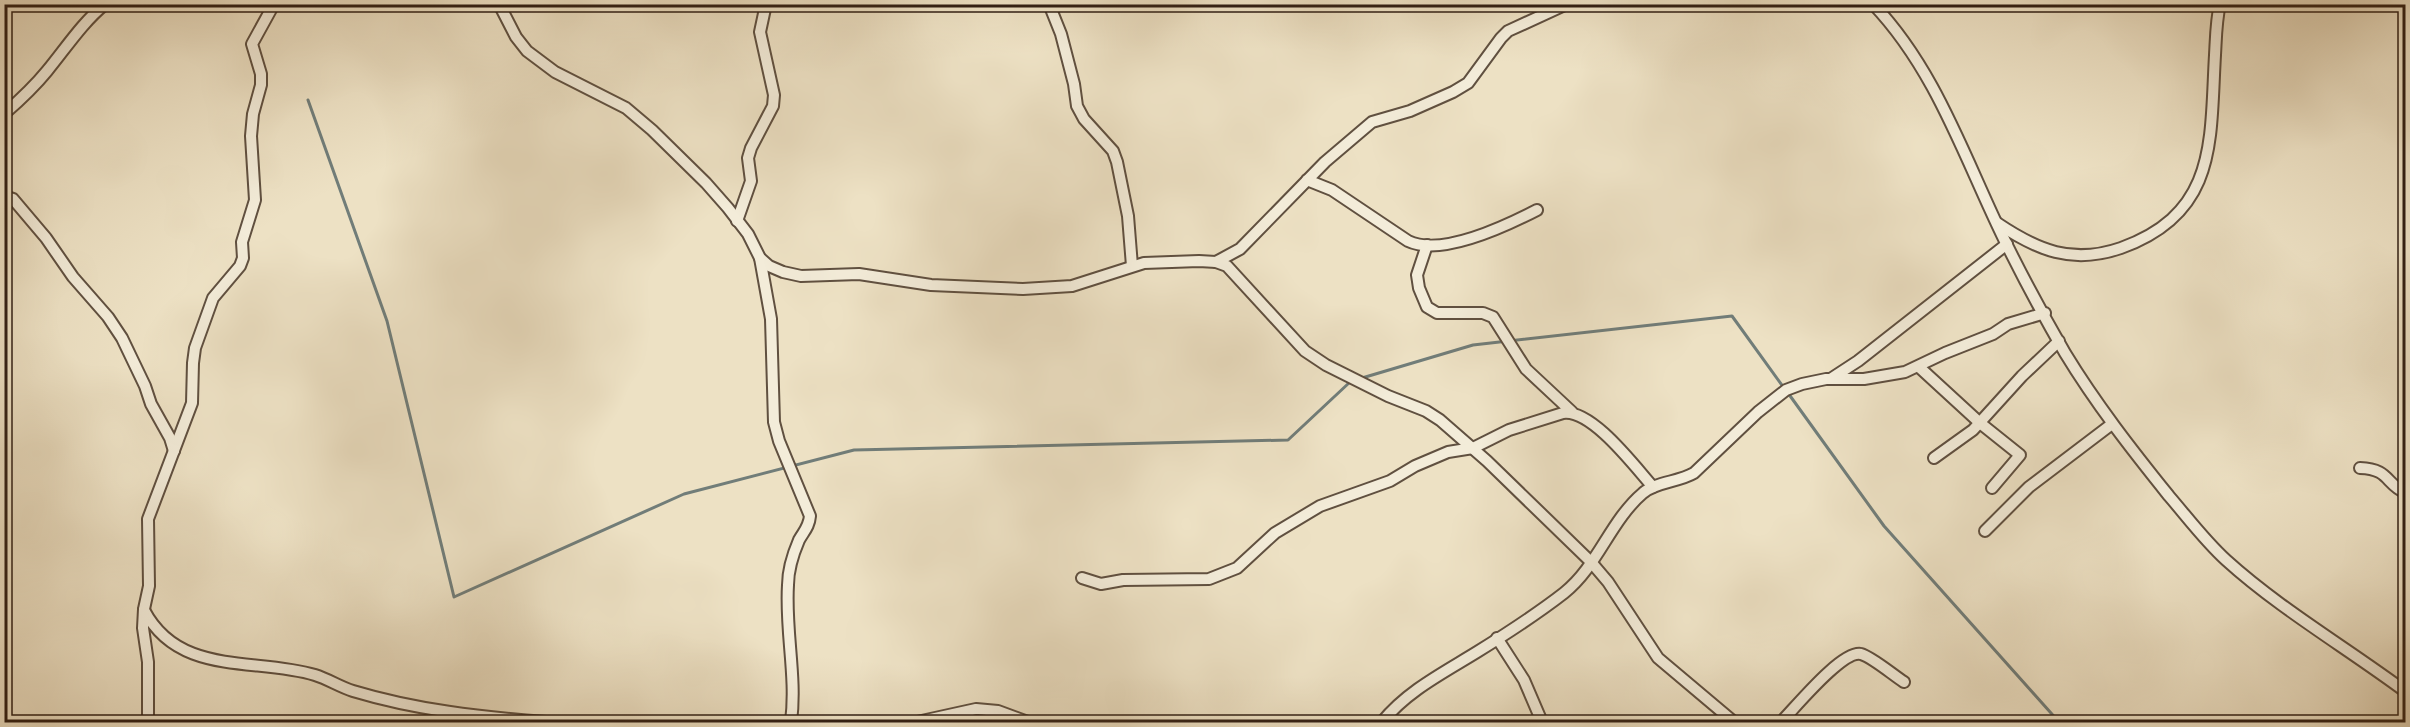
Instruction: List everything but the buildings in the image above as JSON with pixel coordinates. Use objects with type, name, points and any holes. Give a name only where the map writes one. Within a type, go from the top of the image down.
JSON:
[{"type":"street","points":[[5,113],[28,93],[73,37],[105,4]]},
{"type":"street","points":[[148,723],[148,662],[143,628],[149,585],[148,519],[192,403],[193,363],[213,298],[240,266],[243,258],[242,242],[255,200],[251,136],[253,114],[261,85],[261,74],[252,44],[274,4]]},
{"type":"street","points":[[499,4],[516,37],[539,62],[626,108],[652,130],[706,183],[748,234],[760,258],[771,319],[774,422],[779,441],[810,516],[808,528],[800,538],[788,578],[788,645],[793,698],[791,723]]},
{"type":"street","points":[[737,220],[751,181],[748,158],[751,148],[773,106],[774,95],[760,32],[766,4]]},
{"type":"street","points":[[1049,4],[1061,34],[1074,84],[1077,106],[1084,119],[1113,151],[1117,162],[1119,182],[1128,216],[1132,266]]},
{"type":"street","points":[[1216,262],[1240,249],[1325,162],[1372,122],[1410,111],[1453,92],[1468,82],[1508,31],[1567,4]]},
{"type":"street","points":[[1873,4],[1903,40],[1923,70],[1942,105],[2007,244],[2044,314],[2112,424],[2205,539],[2225,559],[2285,606],[2406,692]]},
{"type":"street","points":[[1997,222],[2024,241],[2056,254],[2092,254],[2111,251],[2143,238],[2167,222],[2183,207],[2194,194],[2207,159],[2211,135],[2220,4]]},
{"type":"street","points":[[1307,180],[1332,190],[1416,245],[1486,234],[1537,210]]},
{"type":"street","points":[[4,196],[13,200],[46,238],[73,277],[108,317],[122,338],[151,404],[170,438],[174,451]]},
{"type":"street","points":[[1832,378],[1858,361],[2007,244]]},
{"type":"street","points":[[1427,245],[1417,274],[1419,288],[1427,307],[1437,313],[1483,313],[1493,317],[1526,369],[1572,412],[1596,427],[1653,487]]},
{"type":"street","points":[[760,258],[769,266],[801,276],[860,274],[931,285],[1014,289],[1072,286],[1132,266],[1153,263],[1216,262],[1227,266],[1305,351],[1326,365],[1372,388],[1426,411],[1473,448],[1591,562],[1608,582],[1658,658],[1734,723]]},
{"type":"street","points":[[1382,723],[1405,698],[1566,591],[1582,576],[1630,506],[1644,491],[1683,480],[1694,473],[1758,412],[1786,390],[1832,378],[1853,380],[1886,377],[1919,367],[1945,353],[1993,334],[2008,324],[2044,314]]},
{"type":"street","points":[[1934,458],[1980,423],[2022,376],[2059,341]]},
{"type":"street","points":[[1919,367],[1980,423],[2021,456],[1992,488]]},
{"type":"street","points":[[1082,578],[1101,585],[1123,580],[1209,579],[1237,568],[1275,532],[1320,506],[1390,481],[1415,466],[1448,452],[1473,448],[1509,430],[1536,420],[1572,412]]},
{"type":"street","points":[[1985,531],[2028,488],[2112,424]]},
{"type":"street","points":[[2360,468],[2380,471],[2398,489],[2406,493]]},
{"type":"street","points":[[144,609],[152,626],[168,640],[207,660],[283,668],[315,675],[351,690],[436,711],[546,723]]},
{"type":"street","points":[[1497,638],[1524,680],[1542,723]]},
{"type":"street","points":[[1781,723],[1837,664],[1853,654],[1862,654],[1904,682]]},
{"type":"street","points":[[917,723],[976,709],[998,711],[1028,723]]},
{"type":"waterway","points":[[308,100],[387,321],[454,597],[684,494],[854,450],[1288,440],[1350,382]]},
{"type":"waterway","points":[[1362,378],[1473,345],[1732,316],[1784,388]]},
{"type":"waterway","points":[[1788,393],[1884,526],[2059,722]]}]
